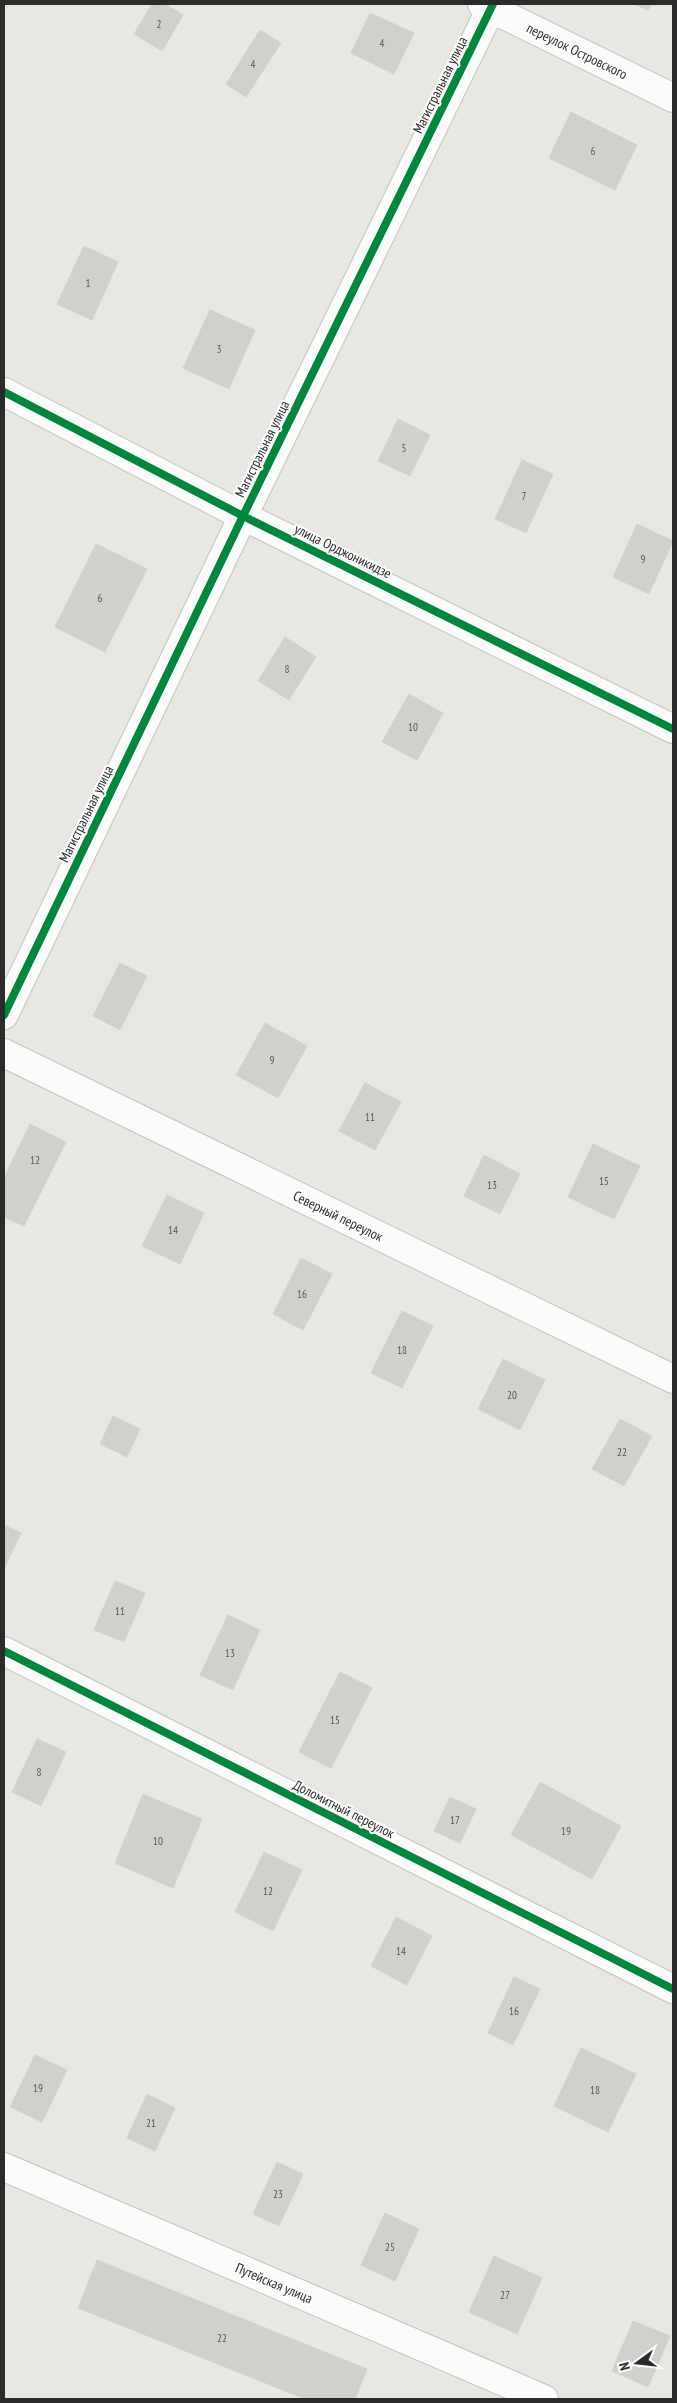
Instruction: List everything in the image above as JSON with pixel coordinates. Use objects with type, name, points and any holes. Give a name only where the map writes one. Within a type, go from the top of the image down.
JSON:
[{"type":"street","name":"переулок Островского","points":[[489,5],[673,98]]},
{"type":"street","name":"Магистральная улица","points":[[4,1015],[489,5]]},
{"type":"street","name":"улица Орджоникидзе","points":[[4,392],[244,516],[673,729]]},
{"type":"street","name":"Северный переулок","points":[[4,1053],[673,1379]]},
{"type":"street","name":"Доломитный переулок","points":[[4,1651],[673,1989]]},
{"type":"street","name":"Путейская улица","points":[[4,2167],[544,2399]]},
{"type":"building","points":[[152,4],[165,4],[183,15],[162,51],[134,34]]},
{"type":"building","points":[[634,4],[651,4],[648,10]]},
{"type":"building","points":[[370,13],[414,33],[394,74],[351,53]]},
{"type":"building","points":[[260,30],[281,43],[246,97],[226,84]]},
{"type":"building","points":[[571,112],[637,145],[615,190],[549,158]]},
{"type":"building","points":[[84,246],[118,262],[92,320],[57,304]]},
{"type":"building","points":[[210,310],[255,330],[229,389],[183,368]]},
{"type":"building","points":[[398,419],[430,435],[410,476],[378,461]]},
{"type":"building","points":[[522,460],[553,474],[526,533],[495,519]]},
{"type":"building","points":[[637,524],[673,541],[649,594],[613,577]]},
{"type":"building","points":[[96,544],[147,569],[105,652],[55,627]]},
{"type":"building","points":[[285,637],[316,657],[289,700],[258,681]]},
{"type":"building","points":[[409,694],[443,713],[417,760],[382,742]]},
{"type":"building","points":[[120,963],[147,976],[120,1030],[93,1016]]},
{"type":"building","points":[[265,1023],[307,1046],[278,1098],[236,1075]]},
{"type":"building","points":[[365,1083],[401,1102],[375,1150],[339,1131]]},
{"type":"building","points":[[30,1124],[66,1142],[24,1226],[4,1217],[4,1178]]},
{"type":"building","points":[[593,1144],[640,1166],[614,1219],[568,1197]]},
{"type":"building","points":[[484,1155],[520,1174],[500,1214],[464,1196]]},
{"type":"building","points":[[167,1195],[204,1213],[180,1264],[142,1246]]},
{"type":"building","points":[[301,1258],[332,1274],[303,1330],[273,1314]]},
{"type":"building","points":[[402,1311],[433,1326],[402,1388],[371,1373]]},
{"type":"building","points":[[503,1359],[545,1380],[520,1430],[478,1409]]},
{"type":"building","points":[[113,1416],[140,1429],[127,1457],[100,1444]]},
{"type":"building","points":[[620,1419],[652,1436],[624,1486],[592,1469]]},
{"type":"building","points":[[4,1525],[21,1533],[4,1569]]},
{"type":"building","points":[[115,1581],[145,1593],[124,1642],[94,1630]]},
{"type":"building","points":[[228,1615],[260,1630],[233,1690],[200,1675]]},
{"type":"building","points":[[340,1672],[372,1688],[331,1768],[299,1752]]},
{"type":"building","points":[[37,1739],[66,1752],[41,1806],[12,1792]]},
{"type":"building","points":[[540,1782],[621,1826],[592,1879],[511,1835]]},
{"type":"building","points":[[143,1794],[202,1819],[173,1888],[115,1863]]},
{"type":"building","points":[[450,1797],[476,1809],[460,1843],[434,1831]]},
{"type":"building","points":[[264,1852],[302,1870],[273,1931],[235,1912]]},
{"type":"building","points":[[396,1917],[432,1936],[407,1985],[371,1966]]},
{"type":"building","points":[[514,1977],[540,1989],[513,2045],[488,2033]]},
{"type":"building","points":[[581,2048],[636,2074],[608,2132],[554,2106]]},
{"type":"building","points":[[35,2055],[67,2070],[42,2122],[10,2107]]},
{"type":"building","points":[[147,2094],[175,2108],[155,2151],[127,2138]]},
{"type":"building","points":[[277,2162],[303,2174],[279,2226],[253,2214]]},
{"type":"building","points":[[385,2213],[419,2229],[395,2281],[361,2265]]},
{"type":"building","points":[[494,2256],[542,2278],[517,2334],[469,2312]]},
{"type":"building","points":[[97,2260],[367,2369],[355,2399],[305,2399],[78,2308]]},
{"type":"building","points":[[633,2321],[670,2336],[648,2387],[612,2371]]},
{"type":"cycle path","points":[[4,1015],[243,516],[493,4]]},
{"type":"cycle path","points":[[4,392],[243,516],[673,729]]},
{"type":"cycle path","points":[[4,1651],[673,1989]]}]
